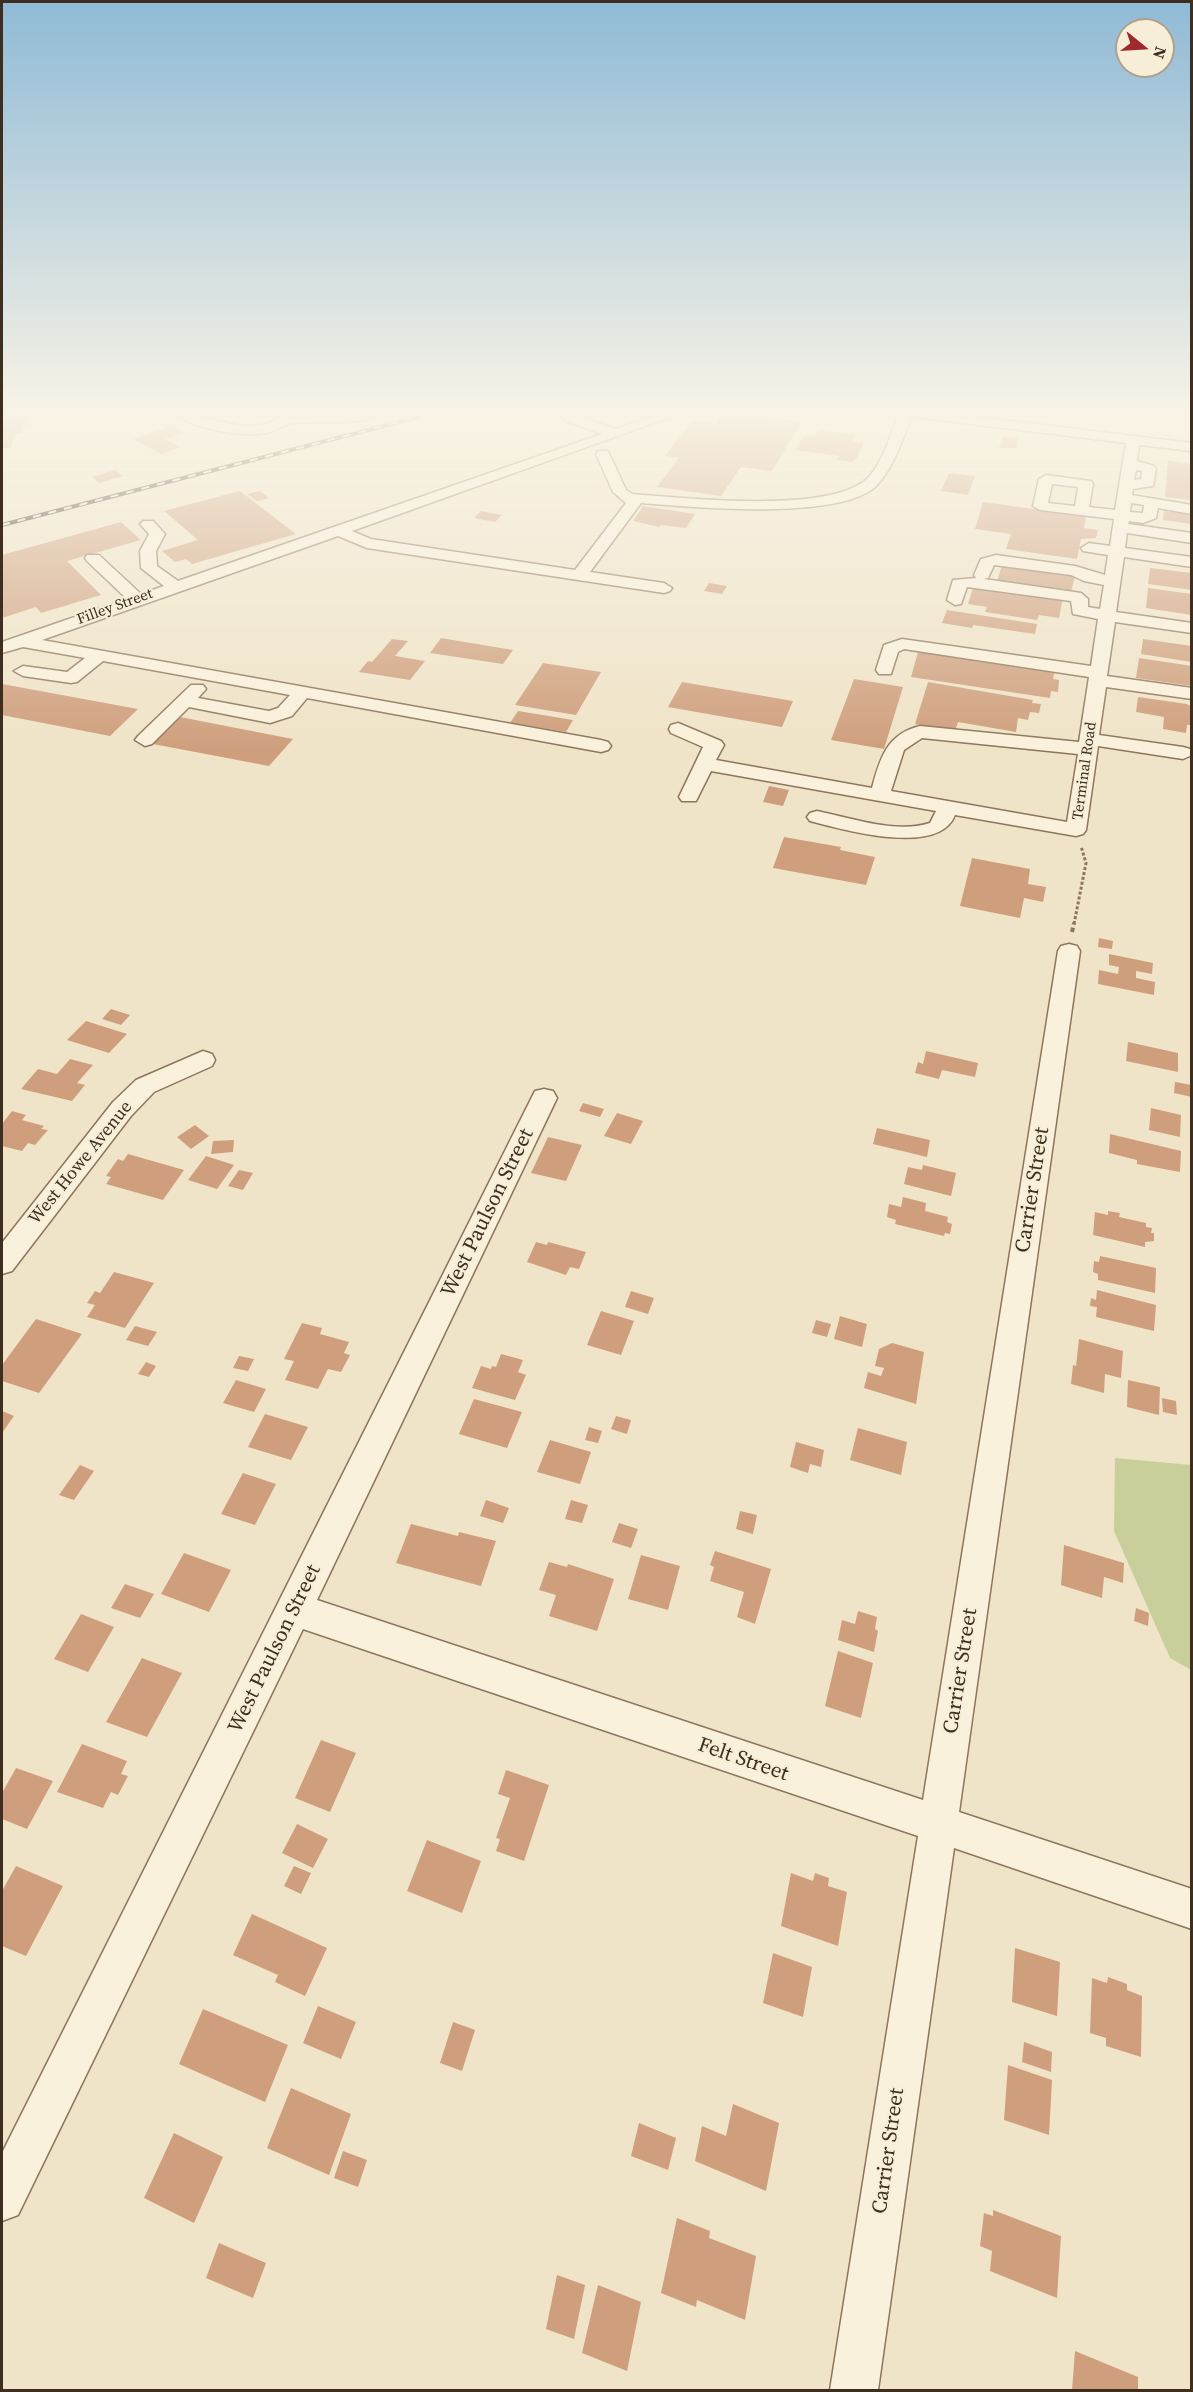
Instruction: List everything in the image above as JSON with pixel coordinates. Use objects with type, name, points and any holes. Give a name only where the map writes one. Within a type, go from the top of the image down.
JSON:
[{"type":"street","points":[[149,526],[157,534],[148,551],[149,568],[174,586]]},
{"type":"street","name":"Filley Street","points":[[2,648],[350,526]]},
{"type":"street","points":[[579,575],[616,526]]},
{"type":"street","name":"Terminal Road","points":[[705,764],[1076,830],[1121,526]]},
{"type":"street","points":[[1164,526],[1191,538]]},
{"type":"street","points":[[337,530],[367,543],[664,588]]},
{"type":"street","points":[[1089,548],[1191,562]]},
{"type":"street","points":[[93,558],[137,599]]},
{"type":"street","points":[[982,575],[987,562],[996,560],[1075,571],[1090,578],[1112,581]]},
{"type":"street","points":[[955,600],[959,583],[968,582],[1075,597],[1080,599],[1079,610],[1191,628]]},
{"type":"street","points":[[944,637],[1191,694]]},
{"type":"street","points":[[20,641],[601,746]]},
{"type":"street","points":[[885,670],[890,649],[902,644],[1099,671]]},
{"type":"street","points":[[23,671],[71,678],[100,655]]},
{"type":"street","points":[[145,740],[211,675]]},
{"type":"street","points":[[184,701],[270,717],[285,711],[303,692]]},
{"type":"street","points":[[678,729],[714,745],[689,797]]},
{"type":"street","points":[[880,795],[896,743],[909,735],[920,732],[1183,753]]},
{"type":"street","points":[[817,817],[898,831],[918,831],[937,826],[944,820],[948,807]]},
{"type":"street","name":"Carrier Street","points":[[854,2391],[1069,951]]},
{"type":"street","name":"West Howe Avenue","points":[[2,1263],[122,1109],[146,1086],[203,1060]]},
{"type":"street","name":"West Paulson Street","points":[[2,2199],[295,1609],[544,1098]]},
{"type":"street","name":"Felt Street","points":[[295,1609],[1191,1909]]},
{"type":"path","points":[[1069,951],[1086,863],[1076,830]]},
{"type":"green space","points":[[1115,1458],[1191,1465],[1191,1670],[1170,1658],[1114,1531]]},
{"type":"building","points":[[108,526],[125,526],[141,540],[67,561],[101,595],[41,613],[36,607],[2,618],[2,555]]},
{"type":"building","points":[[181,526],[285,526],[296,534],[192,564],[186,559],[175,562],[162,551],[198,540]]},
{"type":"building","points":[[666,526],[688,526],[686,528]]},
{"type":"building","points":[[976,526],[1084,526],[1084,528],[1098,530],[1096,538],[1081,539],[1077,559],[1006,549],[1011,534],[975,529]]},
{"type":"building","points":[[1002,565],[1075,576],[1071,592],[997,581]]},
{"type":"building","points":[[1150,568],[1192,573],[1192,590],[1148,584]]},
{"type":"building","points":[[709,583],[727,586],[722,594],[704,591]]},
{"type":"building","points":[[974,585],[1063,598],[1059,618],[1039,615],[1037,620],[985,612],[987,607],[968,604]]},
{"type":"building","points":[[1148,588],[1192,594],[1192,615],[1146,608]]},
{"type":"building","points":[[947,610],[1037,624],[1035,634],[942,623]]},
{"type":"building","points":[[441,638],[513,650],[503,664],[430,653]]},
{"type":"building","points":[[392,639],[408,641],[395,656],[425,661],[410,680],[359,672],[368,661],[372,662]]},
{"type":"building","points":[[1143,639],[1192,646],[1192,662],[1141,654]]},
{"type":"building","points":[[918,652],[1054,673],[1053,679],[1059,680],[1058,692],[1051,691],[1050,698],[911,677]]},
{"type":"building","points":[[1139,658],[1192,666],[1192,686],[1136,678]]},
{"type":"building","points":[[543,663],[601,672],[576,715],[515,705]]},
{"type":"building","points":[[854,679],[903,687],[884,749],[831,740]]},
{"type":"building","points":[[682,682],[793,701],[782,727],[668,707]]},
{"type":"building","points":[[928,682],[1033,700],[1032,703],[1041,704],[1039,713],[1030,712],[1028,720],[1018,718],[1016,732],[958,722],[955,731],[915,724]]},
{"type":"building","points":[[2,684],[138,709],[110,736],[2,715]]},
{"type":"building","points":[[1138,697],[1187,704],[1192,707],[1192,725],[1187,725],[1186,733],[1163,729],[1164,717],[1136,712]]},
{"type":"building","points":[[518,711],[573,720],[566,732],[510,723]]},
{"type":"building","points":[[180,717],[293,739],[269,766],[153,744]]},
{"type":"building","points":[[769,786],[789,790],[783,806],[763,802]]},
{"type":"building","points":[[784,837],[841,847],[840,850],[875,857],[866,885],[773,868]]},
{"type":"building","points":[[972,858],[1030,869],[1028,884],[1046,887],[1043,902],[1024,898],[1020,918],[960,906]]},
{"type":"building","points":[[1099,938],[1113,941],[1112,949],[1098,947]]},
{"type":"building","points":[[1109,954],[1153,963],[1152,974],[1136,971],[1136,978],[1155,982],[1154,995],[1098,984],[1099,970],[1118,974],[1119,967],[1109,965]]},
{"type":"building","points":[[111,1009],[130,1015],[121,1025],[102,1019]]},
{"type":"building","points":[[86,1021],[127,1034],[109,1053],[67,1040]]},
{"type":"building","points":[[1128,1042],[1178,1053],[1178,1072],[1126,1061]]},
{"type":"building","points":[[926,1051],[978,1063],[975,1077],[942,1070],[939,1079],[915,1073],[918,1062],[923,1064]]},
{"type":"building","points":[[70,1059],[93,1065],[77,1083],[85,1085],[72,1101],[21,1089],[38,1069],[57,1074]]},
{"type":"building","points":[[1175,1082],[1192,1085],[1192,1097],[1174,1093]]},
{"type":"building","points":[[583,1103],[604,1109],[600,1117],[579,1111]]},
{"type":"building","points":[[1151,1108],[1181,1115],[1180,1137],[1149,1130]]},
{"type":"building","points":[[12,1111],[26,1115],[22,1120],[44,1126],[41,1129],[48,1130],[35,1145],[28,1143],[22,1151],[2,1146],[2,1124]]},
{"type":"building","points":[[617,1113],[643,1121],[631,1144],[604,1136]]},
{"type":"building","points":[[195,1125],[209,1136],[191,1149],[177,1137]]},
{"type":"building","points":[[877,1128],[930,1140],[927,1157],[873,1144]]},
{"type":"building","points":[[1110,1134],[1181,1151],[1180,1172],[1137,1164],[1137,1160],[1109,1153]]},
{"type":"building","points":[[548,1137],[582,1145],[566,1181],[531,1173]]},
{"type":"building","points":[[234,1140],[233,1152],[211,1154],[213,1141]]},
{"type":"building","points":[[128,1154],[184,1170],[163,1200],[106,1184],[111,1177],[106,1176],[118,1159],[123,1161]]},
{"type":"building","points":[[206,1156],[234,1165],[217,1189],[188,1180]]},
{"type":"building","points":[[923,1165],[956,1173],[951,1196],[904,1184],[908,1167],[922,1170]]},
{"type":"building","points":[[239,1170],[253,1173],[243,1190],[228,1186]]},
{"type":"building","points":[[903,1197],[926,1203],[925,1211],[948,1217],[947,1222],[952,1224],[950,1234],[945,1233],[944,1236],[895,1224],[896,1220],[887,1217],[889,1204],[901,1207]]},
{"type":"building","points":[[1108,1211],[1120,1213],[1119,1217],[1146,1223],[1146,1227],[1152,1228],[1154,1241],[1145,1242],[1145,1247],[1093,1235],[1095,1212],[1108,1215]]},
{"type":"building","points":[[536,1242],[547,1245],[548,1242],[586,1252],[579,1269],[570,1267],[566,1275],[527,1262]]},
{"type":"building","points":[[1100,1256],[1156,1268],[1155,1293],[1098,1280],[1098,1274],[1093,1272],[1094,1261],[1099,1262]]},
{"type":"building","points":[[114,1272],[154,1283],[125,1328],[87,1317],[95,1305],[87,1303],[95,1291],[100,1293]]},
{"type":"building","points":[[1097,1290],[1156,1305],[1154,1331],[1096,1317],[1097,1307],[1090,1306],[1091,1298],[1096,1300]]},
{"type":"building","points":[[631,1291],[654,1298],[648,1314],[625,1307]]},
{"type":"building","points":[[601,1311],[634,1321],[621,1355],[587,1345]]},
{"type":"building","points":[[840,1316],[867,1324],[862,1347],[834,1339]]},
{"type":"building","points":[[36,1319],[82,1334],[39,1393],[2,1381],[2,1365]]},
{"type":"building","points":[[816,1320],[831,1324],[827,1337],[812,1333]]},
{"type":"building","points":[[302,1323],[322,1328],[320,1334],[349,1342],[344,1353],[350,1355],[341,1372],[328,1369],[318,1389],[285,1380],[294,1361],[284,1359]]},
{"type":"building","points":[[135,1326],[157,1332],[148,1346],[126,1340]]},
{"type":"building","points":[[1079,1339],[1123,1351],[1121,1378],[1105,1374],[1104,1393],[1071,1384]]},
{"type":"building","points":[[892,1343],[924,1352],[916,1404],[864,1388],[868,1372],[881,1376],[884,1368],[875,1366],[879,1349]]},
{"type":"building","points":[[501,1354],[523,1360],[518,1372],[526,1375],[515,1400],[472,1388],[481,1366],[491,1369],[492,1366],[496,1367]]},
{"type":"building","points":[[239,1356],[254,1359],[248,1371],[233,1368]]},
{"type":"building","points":[[146,1362],[156,1366],[149,1377],[138,1374]]},
{"type":"building","points":[[236,1380],[266,1389],[254,1412],[223,1403]]},
{"type":"building","points":[[1128,1380],[1160,1387],[1159,1415],[1127,1407]]},
{"type":"building","points":[[1162,1398],[1176,1401],[1177,1415],[1163,1412]]},
{"type":"building","points":[[474,1399],[522,1412],[507,1448],[459,1434]]},
{"type":"building","points":[[2,1411],[14,1416],[2,1433]]},
{"type":"building","points":[[265,1414],[308,1427],[291,1460],[248,1447]]},
{"type":"building","points":[[616,1416],[631,1420],[627,1434],[611,1429]]},
{"type":"building","points":[[589,1427],[602,1431],[598,1443],[585,1440]]},
{"type":"building","points":[[858,1428],[907,1442],[901,1475],[850,1460]]},
{"type":"building","points":[[550,1440],[591,1452],[580,1484],[537,1472]]},
{"type":"building","points":[[796,1442],[824,1450],[821,1467],[810,1464],[808,1473],[790,1467]]},
{"type":"building","points":[[80,1465],[94,1471],[74,1500],[59,1495]]},
{"type":"building","points":[[243,1473],[276,1484],[255,1525],[221,1514]]},
{"type":"building","points":[[486,1500],[509,1508],[503,1523],[480,1516]]},
{"type":"building","points":[[571,1500],[588,1505],[582,1523],[565,1519]]},
{"type":"building","points":[[740,1511],[757,1515],[753,1534],[736,1529]]},
{"type":"building","points":[[619,1523],[638,1529],[631,1548],[612,1542]]},
{"type":"building","points":[[411,1524],[458,1536],[459,1532],[496,1541],[481,1586],[396,1563]]},
{"type":"building","points":[[1064,1545],[1124,1563],[1123,1583],[1104,1577],[1102,1598],[1061,1585]]},
{"type":"building","points":[[715,1551],[771,1569],[755,1624],[737,1617],[744,1592],[710,1581],[714,1567],[710,1565]]},
{"type":"building","points":[[184,1553],[231,1570],[209,1612],[161,1594]]},
{"type":"building","points":[[641,1555],[680,1566],[668,1610],[628,1599]]},
{"type":"building","points":[[549,1562],[567,1567],[568,1564],[614,1579],[597,1631],[549,1616],[556,1595],[539,1590]]},
{"type":"building","points":[[125,1584],[154,1594],[140,1618],[111,1608]]},
{"type":"building","points":[[1136,1608],[1149,1613],[1148,1626],[1134,1621]]},
{"type":"building","points":[[858,1611],[877,1617],[875,1629],[878,1631],[874,1652],[838,1640],[842,1620],[855,1624]]},
{"type":"building","points":[[81,1614],[114,1627],[88,1672],[54,1659]]},
{"type":"building","points":[[838,1651],[873,1663],[861,1718],[825,1706]]},
{"type":"building","points":[[142,1658],[182,1673],[147,1737],[106,1722]]},
{"type":"building","points":[[321,1740],[356,1753],[330,1812],[295,1798]]},
{"type":"building","points":[[82,1744],[127,1761],[121,1774],[128,1776],[118,1795],[111,1792],[103,1808],[57,1792]]},
{"type":"building","points":[[16,1768],[53,1781],[27,1829],[2,1819],[2,1793]]},
{"type":"building","points":[[506,1770],[549,1785],[524,1861],[496,1851],[500,1839],[496,1838],[510,1798],[498,1794]]},
{"type":"building","points":[[297,1824],[328,1839],[313,1868],[282,1853]]},
{"type":"building","points":[[427,1840],[481,1861],[462,1913],[407,1891]]},
{"type":"building","points":[[16,1866],[63,1886],[26,1956],[2,1946],[2,1891]]},
{"type":"building","points":[[294,1866],[311,1873],[301,1894],[284,1886]]},
{"type":"building","points":[[791,1873],[813,1881],[815,1873],[829,1878],[828,1886],[847,1892],[838,1946],[781,1926]]},
{"type":"building","points":[[252,1914],[327,1948],[305,1996],[275,1982],[278,1975],[233,1955]]},
{"type":"building","points":[[1015,1948],[1060,1962],[1057,2016],[1012,2002]]},
{"type":"building","points":[[773,1953],[812,1967],[803,2017],[763,2003]]},
{"type":"building","points":[[1108,1977],[1127,1984],[1127,1990],[1142,1996],[1141,2057],[1106,2046],[1106,2038],[1090,2033],[1092,1978],[1107,1983]]},
{"type":"building","points":[[318,2006],[356,2022],[341,2059],[303,2043]]},
{"type":"building","points":[[203,2009],[288,2045],[265,2102],[179,2064]]},
{"type":"building","points":[[453,2022],[475,2030],[462,2071],[440,2063]]},
{"type":"building","points":[[1024,2042],[1052,2052],[1051,2072],[1022,2062]]},
{"type":"building","points":[[1008,2065],[1052,2080],[1049,2135],[1004,2120]]},
{"type":"building","points":[[291,2088],[351,2114],[329,2175],[267,2148]]},
{"type":"building","points":[[733,2104],[779,2123],[766,2191],[695,2161],[702,2126],[726,2136]]},
{"type":"building","points":[[639,2123],[676,2138],[668,2170],[631,2156]]},
{"type":"building","points":[[174,2133],[223,2157],[194,2223],[144,2198]]},
{"type":"building","points":[[343,2151],[367,2160],[358,2187],[334,2178]]},
{"type":"building","points":[[993,2210],[1061,2236],[1057,2298],[990,2271],[992,2251],[980,2246],[984,2213],[993,2216]]},
{"type":"building","points":[[677,2218],[710,2231],[709,2238],[756,2256],[745,2320],[697,2300],[696,2307],[661,2293]]},
{"type":"building","points":[[219,2243],[266,2263],[253,2298],[206,2278]]},
{"type":"building","points":[[557,2275],[585,2285],[574,2339],[546,2329]]},
{"type":"building","points":[[598,2285],[641,2302],[627,2371],[582,2353]]},
{"type":"building","points":[[1075,2351],[1138,2377],[1138,2390],[1072,2390]]}]
